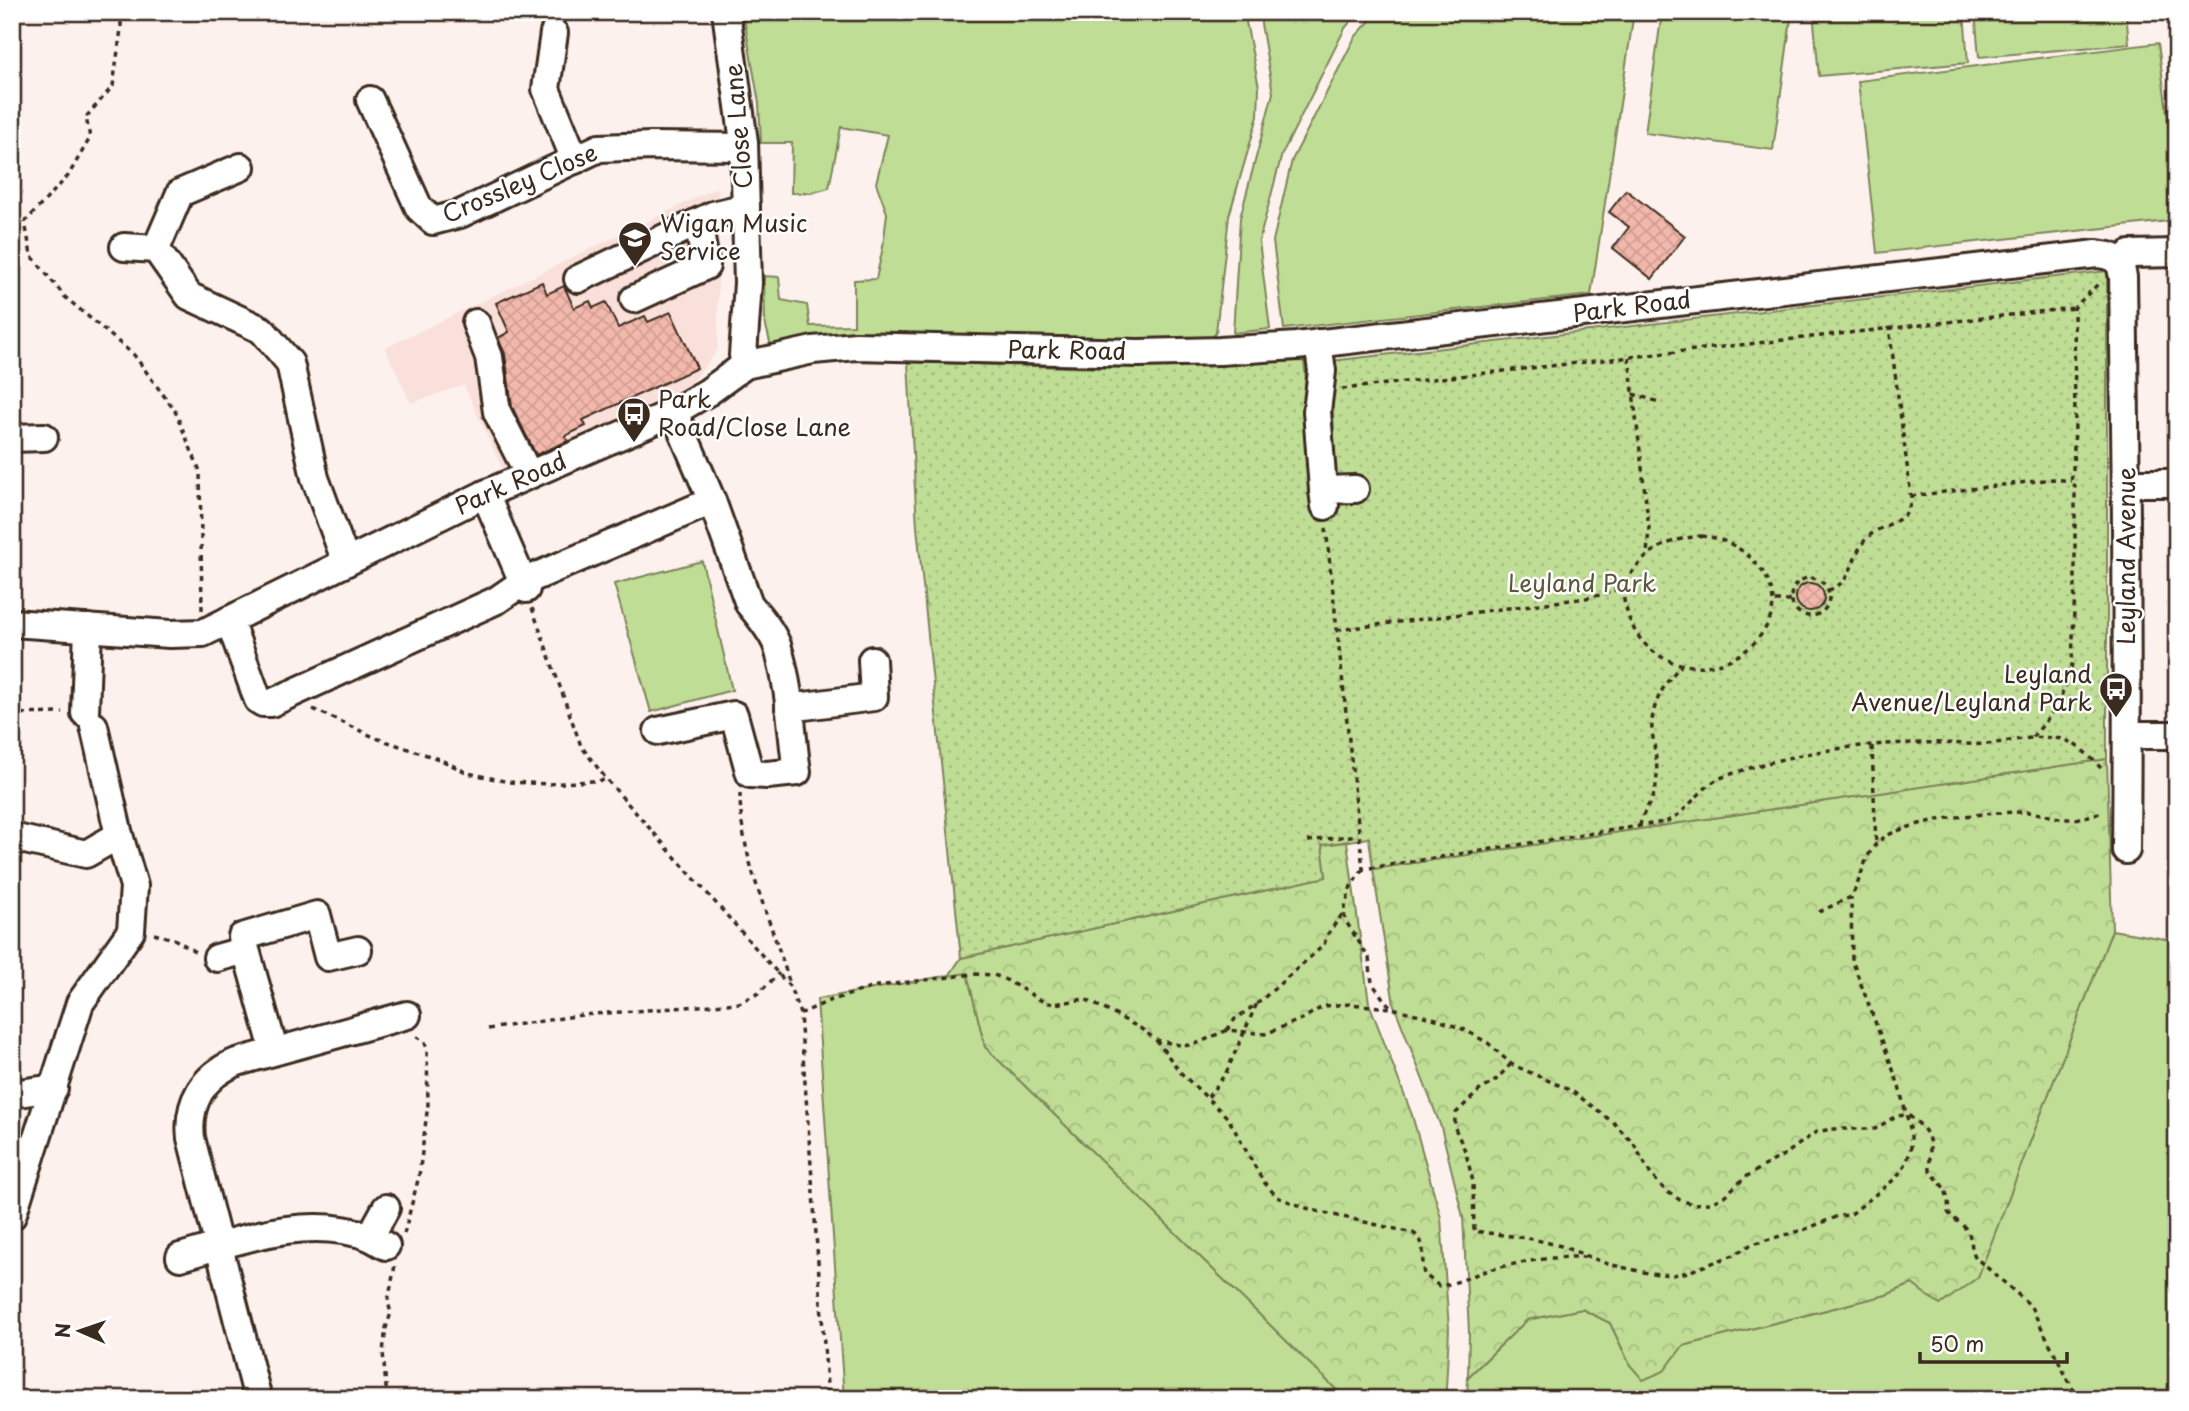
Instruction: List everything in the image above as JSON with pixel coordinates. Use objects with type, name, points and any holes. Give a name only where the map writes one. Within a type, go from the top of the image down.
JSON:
[{"type":"street","name":"Close Lane","points":[[726,12],[744,147],[748,283],[744,365]]},
{"type":"street","points":[[554,33],[546,89],[575,160]]},
{"type":"street","name":"Crossley Close","points":[[370,100],[419,208],[433,221],[460,214],[599,148],[744,147]]},
{"type":"street","points":[[156,249],[180,193],[241,167]]},
{"type":"street","points":[[578,279],[713,215],[746,207]]},
{"type":"street","points":[[634,299],[706,265],[698,222]]},
{"type":"street","points":[[124,247],[156,249]]},
{"type":"street","points":[[156,249],[189,296],[262,330],[290,363],[315,478],[346,562]]},
{"type":"street","points":[[2120,263],[2130,254],[2177,253]]},
{"type":"street","name":"Park Road","points":[[12,624],[170,634],[203,633],[485,494],[674,412],[708,393],[744,365],[813,350],[856,345],[1139,353],[1220,351],[1318,344],[2097,254],[2110,256],[2120,263]]},
{"type":"street","name":"Leyland Avenue","points":[[2120,263],[2123,277],[2126,483],[2126,850]]},
{"type":"street","points":[[476,323],[489,357],[497,412],[529,475]]},
{"type":"street","points":[[1318,344],[1322,371],[1317,411],[1324,499],[1354,489]]},
{"type":"street","points":[[658,731],[734,715],[750,774],[797,772],[785,677],[776,643],[761,617],[749,604],[712,500],[674,412]]},
{"type":"street","points":[[12,438],[44,437]]},
{"type":"street","points":[[2126,483],[2177,483]]},
{"type":"street","points":[[485,494],[525,586]]},
{"type":"street","points":[[229,620],[258,700],[271,703],[712,500]]},
{"type":"street","points":[[12,1216],[80,1003],[131,931],[134,886],[89,720],[88,628]]},
{"type":"street","points":[[789,708],[874,697],[872,660]]},
{"type":"street","points":[[2128,735],[2177,735]]},
{"type":"street","points":[[12,837],[86,854],[119,835]]},
{"type":"street","points":[[217,958],[243,940],[317,915],[328,957],[358,950]]},
{"type":"street","points":[[243,940],[274,1051]]},
{"type":"street","points":[[258,1399],[191,1138],[191,1111],[204,1084],[216,1072],[237,1062],[413,1016]]},
{"type":"street","points":[[12,1094],[54,1088]]},
{"type":"street","points":[[180,1257],[285,1230],[310,1227],[336,1228],[378,1242],[386,1208]]},
{"type":"path","points":[[121,12],[113,86],[86,117],[90,138],[68,176],[25,222],[32,255],[56,286],[65,297],[134,355],[175,411],[200,471],[203,633]]},
{"type":"path","points":[[1320,387],[1343,389],[2074,308],[2120,263]]},
{"type":"path","points":[[2071,481],[2075,425],[2074,308]]},
{"type":"path","points":[[1828,590],[1841,586],[1846,580],[1856,555],[1876,530],[1906,515],[1911,496],[1889,327]]},
{"type":"path","points":[[1629,356],[1649,528],[1646,556]]},
{"type":"path","points":[[1633,394],[1659,402]]},
{"type":"path","points":[[1911,496],[2053,478],[2071,481],[2075,486],[2072,664],[2057,704],[2032,737]]},
{"type":"path","points":[[1156,1040],[1184,1046],[1227,1030],[1236,1019],[1324,945],[1344,911],[1351,886],[1363,869],[1324,499]]},
{"type":"path","points":[[1337,630],[1605,594],[1624,586],[1646,556],[1667,544],[1692,537],[1711,536],[1726,540],[1741,549],[1756,563],[1768,581],[1774,601],[1771,619],[1760,637],[1740,655],[1714,666],[1682,666],[1655,652],[1639,636],[1626,610],[1624,586]]},
{"type":"path","points":[[1808,578],[1820,581],[1828,590],[1828,603],[1821,613],[1816,615],[1803,615],[1792,601],[1793,589],[1808,578]]},
{"type":"path","points":[[525,586],[581,746],[607,780],[790,986]]},
{"type":"path","points":[[1774,601],[1792,601]]},
{"type":"path","points":[[1640,826],[1642,814],[1656,789],[1657,764],[1652,720],[1654,710],[1670,678],[1682,666]]},
{"type":"path","points":[[281,699],[326,714],[376,738],[439,759],[468,773],[509,782],[548,784],[607,780]]},
{"type":"path","points":[[12,714],[89,720]]},
{"type":"path","points":[[1363,869],[1665,822],[1674,818],[1703,788],[1721,778],[1794,757],[1872,746],[1922,743],[1986,744],[2032,737],[2063,740],[2074,744],[2103,769],[2127,804],[2069,819],[2027,811],[1917,824],[1891,832],[1876,845],[1865,863],[1851,897],[1852,960],[1908,1115],[1911,1147],[1907,1162],[1896,1178],[1850,1215],[1838,1216],[1806,1229],[1752,1244],[1736,1254],[1673,1275],[1648,1273],[1543,1241],[1474,1231],[1473,1182],[1466,1153],[1454,1126],[1456,1113],[1481,1089],[1492,1084],[1511,1064]]},
{"type":"path","points":[[1872,746],[1876,845]]},
{"type":"path","points":[[750,774],[740,787],[743,836],[748,863],[779,945],[800,1014],[828,1399]]},
{"type":"path","points":[[1308,841],[1359,835]]},
{"type":"path","points":[[1819,912],[1851,897]]},
{"type":"path","points":[[1344,911],[1350,930],[1369,958],[1372,983],[1378,994],[1392,1008]]},
{"type":"path","points":[[131,931],[174,939],[193,951],[212,951],[217,958]]},
{"type":"path","points":[[488,1029],[582,1015],[739,1003],[759,993],[779,973]]},
{"type":"path","points":[[800,1014],[829,1001],[877,986],[974,974],[994,975],[1044,1002],[1054,1004],[1085,999],[1140,1028],[1156,1040],[1181,1073],[1228,1118],[1263,1181],[1277,1197],[1312,1210],[1413,1233],[1419,1237],[1422,1244],[1424,1274],[1439,1286],[1450,1285],[1487,1271],[1562,1256],[1590,1257]]},
{"type":"path","points":[[1208,1097],[1226,1073],[1258,1003]]},
{"type":"path","points":[[1227,1030],[1265,1034],[1277,1031],[1324,1006],[1350,1004],[1392,1008],[1436,1019],[1465,1030],[1488,1044],[1511,1064],[1572,1091],[1596,1108],[1634,1144],[1651,1175],[1665,1191],[1693,1205],[1711,1203],[1724,1196],[1747,1176],[1787,1153],[1816,1132],[1832,1129],[1875,1129],[1895,1116],[1908,1115],[1925,1128],[1930,1138],[1930,1171],[1945,1186],[1950,1199],[1948,1212],[1966,1228],[1971,1251],[2031,1305],[2078,1399]]},
{"type":"shaded area","name":"Wigan Music Service","points":[[718,187],[718,349],[687,389],[504,473],[464,385],[411,403],[385,348]]},
{"type":"green space","points":[[743,12],[1244,12],[1259,87],[1258,116],[1229,216],[1216,332],[1208,344],[772,350],[765,322],[764,276],[779,277],[781,300],[807,305],[810,326],[854,325],[854,280],[876,279],[883,247],[887,213],[876,183],[888,135],[841,127],[829,188],[811,193],[791,193],[792,143],[761,143],[759,103]]},
{"type":"green space","points":[[1259,12],[1359,12],[1345,28],[1282,154],[1259,241],[1270,329],[1233,333],[1240,218],[1273,93]]},
{"type":"green space","points":[[1378,12],[1634,12],[1591,295],[1284,329],[1273,241],[1292,160],[1355,37]]},
{"type":"green space","points":[[1662,12],[1792,12],[1773,150],[1645,133]]},
{"type":"green space","points":[[1813,12],[1964,12],[1968,63],[1819,76]]},
{"type":"green space","points":[[1975,12],[2126,12],[2129,44],[1979,57]]},
{"type":"green space","points":[[2158,43],[2177,188],[2177,220],[1877,253],[1858,81]]},
{"type":"green space","name":"Leyland Park","points":[[2107,271],[2107,759],[1373,869],[1369,838],[1322,845],[1326,877],[961,958],[917,527],[908,362],[1099,368],[1304,361],[1320,517],[1337,515],[1331,361]]},
{"type":"green space","points":[[702,561],[732,690],[651,712],[614,584]]},
{"type":"green space","points":[[2107,759],[2112,930],[1978,1277],[1940,1305],[1912,1284],[1886,1295],[1683,1346],[1664,1371],[1643,1380],[1630,1365],[1610,1323],[1582,1309],[1527,1320],[1468,1377],[1469,1332],[1463,1217],[1441,1127],[1394,1005],[1373,869]]},
{"type":"green space","points":[[1347,842],[1369,1003],[1412,1115],[1441,1218],[1449,1329],[1446,1389],[1435,1399],[1346,1399],[985,1047],[967,973],[949,976],[961,958],[1326,877],[1322,845]]},
{"type":"green space","points":[[2112,930],[2177,941],[2177,1399],[1467,1399],[1468,1377],[1527,1320],[1582,1309],[1610,1323],[1630,1365],[1664,1371],[1682,1346],[1886,1295],[1912,1284],[1978,1276]]},
{"type":"green space","points":[[967,972],[985,1047],[1346,1399],[844,1399],[817,999]]},
{"type":"building","points":[[1626,190],[1685,236],[1652,279],[1613,248],[1629,227],[1609,212]]},
{"type":"building","points":[[542,282],[547,294],[564,286],[574,308],[590,301],[593,308],[606,302],[618,328],[645,316],[648,322],[671,312],[697,368],[583,420],[586,426],[565,436],[568,441],[536,455],[512,407],[505,354],[498,338],[509,332],[496,303]]},
{"type":"building","points":[[1810,583],[1820,587],[1824,597],[1820,607],[1810,611],[1800,607],[1796,597],[1800,587]]},
{"type":"place","name":"Wigan Music Service","points":[[635,268]]},
{"type":"place","name":"Park Road/Close Lane","points":[[634,444]]},
{"type":"place","name":"Leyland Avenue/Leyland Park","points":[[2116,719]]}]
